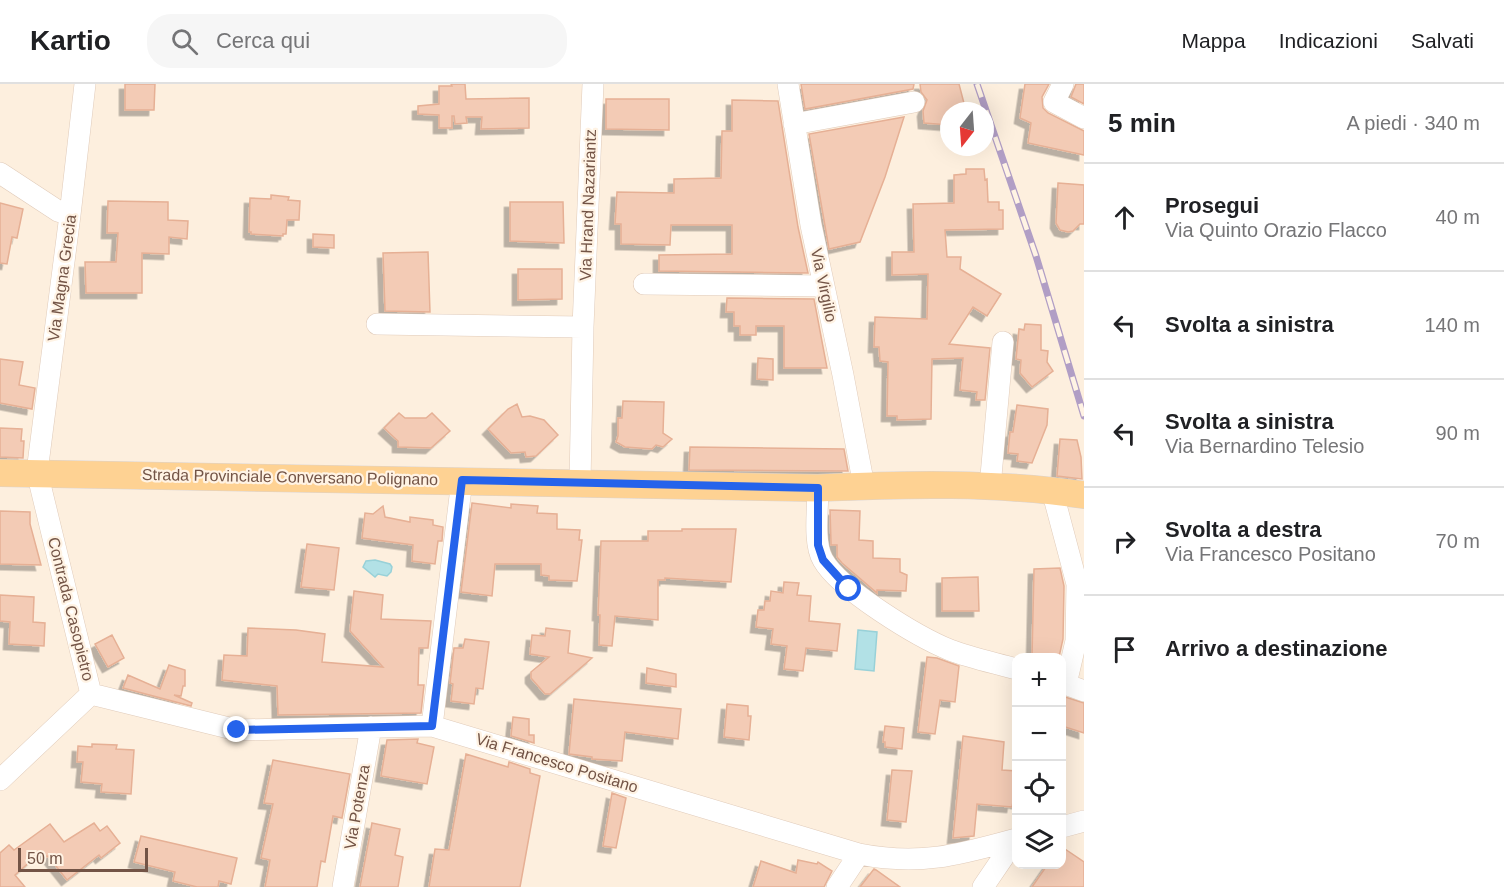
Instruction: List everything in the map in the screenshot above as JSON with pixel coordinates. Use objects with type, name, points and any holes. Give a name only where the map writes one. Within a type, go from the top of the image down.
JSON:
[{"type":"main road","name":"Strada Provinciale Conversano Polignano","points":[[0,473],[818,488],[990,487],[1052,490],[1084,495]]},
{"type":"street","name":"Via Magna Grecia","points":[[37,472],[85,84]]},
{"type":"street","name":"Via Hrand Nazariantz","points":[[580,483],[583,327],[593,84]]},
{"type":"street","name":"Via Virgilio","points":[[788,84],[811,225],[864,486]]},
{"type":"street","points":[[1063,84],[1054,102],[1084,118]]},
{"type":"street","points":[[794,124],[914,102]]},
{"type":"street","points":[[0,173],[58,211],[70,215]]},
{"type":"street","points":[[644,284],[824,286]]},
{"type":"street","points":[[377,324],[583,327]]},
{"type":"street","points":[[990,487],[1003,342]]},
{"type":"street","name":"Contrada Casopietro","points":[[0,780],[91,694],[37,472]]},
{"type":"street","points":[[432,726],[462,480]]},
{"type":"street","points":[[818,488],[818,545],[823,560],[849,589],[924,638],[951,650],[1012,668]]},
{"type":"street","points":[[1052,490],[1077,584],[1076,641],[1070,686]]},
{"type":"street","name":"Via Francesco Positano","points":[[91,694],[237,730],[432,726],[859,854],[901,860],[930,859],[1012,841]]},
{"type":"street","name":"Via Potenza","points":[[343,887],[371,727]]},
{"type":"street","points":[[1066,826],[1084,821]]},
{"type":"street","points":[[983,887],[1012,846]]},
{"type":"street","points":[[837,887],[859,854]]},
{"type":"water","points":[[375,560],[390,564],[391,572],[387,576],[378,574],[375,577],[363,567],[366,561]]},
{"type":"water","points":[[858,630],[877,632],[874,671],[855,669]]},
{"type":"building","points":[[125,84],[155,84],[154,110],[125,110]]},
{"type":"building","points":[[451,84],[465,84],[466,99],[529,98],[529,128],[481,129],[482,117],[466,117],[467,123],[455,124],[454,116],[452,116],[452,128],[439,128],[439,115],[418,114],[418,106],[439,104],[439,86],[452,86]]},
{"type":"building","points":[[801,84],[914,84],[913,89],[805,109]]},
{"type":"building","points":[[920,84],[959,84],[964,102],[940,102],[940,124],[924,123],[923,111],[927,100],[921,92]]},
{"type":"building","points":[[1025,84],[1049,84],[1042,97],[1043,108],[1048,113],[1084,131],[1084,155],[1028,143],[1031,123],[1020,118]]},
{"type":"building","points":[[1076,84],[1084,84],[1084,104],[1071,97]]},
{"type":"building","points":[[606,99],[669,99],[669,130],[606,129]]},
{"type":"building","points":[[732,100],[778,101],[798,227],[808,273],[659,271],[659,255],[732,254],[732,225],[671,225],[670,245],[621,244],[621,224],[615,224],[617,192],[674,193],[674,179],[721,178],[722,131],[732,131]]},
{"type":"building","points":[[904,117],[885,177],[860,242],[829,249],[809,134]]},
{"type":"building","points":[[966,169],[984,169],[988,202],[999,202],[999,210],[1003,210],[1003,229],[945,230],[947,257],[961,257],[960,269],[1001,294],[987,316],[973,307],[949,344],[990,348],[985,400],[976,400],[977,392],[960,390],[963,358],[932,359],[931,419],[897,420],[897,416],[887,416],[888,362],[880,361],[879,347],[874,347],[875,317],[927,319],[928,274],[892,275],[892,252],[914,252],[913,204],[954,203],[954,175],[966,174]]},
{"type":"building","points":[[1058,183],[1084,185],[1084,224],[1080,224],[1073,231],[1060,230],[1056,223]]},
{"type":"building","points":[[271,195],[300,201],[299,220],[287,220],[286,234],[283,236],[251,234],[249,232],[250,198],[271,199]]},
{"type":"building","points":[[108,201],[168,202],[168,220],[188,221],[187,239],[169,237],[169,254],[142,253],[142,293],[86,293],[85,262],[116,262],[118,233],[107,233]]},
{"type":"building","points":[[510,202],[563,202],[564,243],[510,241]]},
{"type":"building","points":[[0,203],[23,209],[17,238],[12,237],[7,264],[0,263]]},
{"type":"building","points":[[313,234],[334,235],[334,248],[313,247]]},
{"type":"building","points":[[428,252],[430,312],[385,311],[383,253]]},
{"type":"building","points":[[518,269],[562,269],[562,299],[518,300]]},
{"type":"building","points":[[727,298],[814,299],[827,368],[784,368],[784,326],[756,326],[756,335],[740,335],[740,326],[734,326],[734,312],[726,312]]},
{"type":"building","points":[[1025,324],[1041,325],[1041,350],[1048,351],[1047,362],[1053,371],[1032,387],[1020,373],[1021,360],[1016,359],[1019,329],[1024,330]]},
{"type":"building","points":[[758,358],[773,359],[773,380],[757,379]]},
{"type":"building","points":[[0,359],[23,362],[19,385],[35,388],[32,409],[0,403]]},
{"type":"building","points":[[623,401],[664,402],[663,433],[672,439],[663,447],[656,445],[652,449],[625,447],[616,442],[618,418],[622,418]]},
{"type":"building","points":[[517,404],[522,417],[530,416],[544,420],[558,435],[536,456],[526,457],[525,452],[511,453],[488,429],[508,409]]},
{"type":"building","points":[[1017,405],[1048,409],[1047,425],[1032,463],[1017,461],[1018,454],[1008,453],[1010,432],[1013,432]]},
{"type":"building","points":[[399,413],[405,418],[426,418],[432,413],[450,431],[431,448],[398,447],[398,441],[384,428]]},
{"type":"building","points":[[0,428],[22,429],[23,458],[0,457]]},
{"type":"building","points":[[1060,439],[1077,440],[1081,457],[1082,479],[1057,476]]},
{"type":"building","points":[[690,447],[844,449],[848,471],[689,470]]},
{"type":"building","points":[[472,503],[511,508],[511,504],[538,506],[537,513],[557,514],[557,529],[580,530],[579,540],[582,540],[577,581],[549,580],[549,576],[541,575],[541,564],[495,564],[492,596],[461,592]]},
{"type":"building","points":[[383,506],[385,517],[410,522],[410,517],[433,520],[433,525],[443,527],[442,541],[438,541],[435,564],[412,561],[413,545],[362,538],[365,513],[373,514]]},
{"type":"building","points":[[830,510],[860,511],[859,540],[873,541],[873,558],[900,559],[900,572],[907,575],[906,591],[877,590],[877,593],[842,563],[837,557],[837,545],[831,545]]},
{"type":"building","points":[[0,511],[30,512],[30,524],[41,565],[0,564]]},
{"type":"building","points":[[682,529],[736,529],[731,582],[665,578],[665,580],[658,580],[658,620],[615,616],[612,646],[599,645],[601,541],[648,541],[648,531],[682,531]]},
{"type":"building","points":[[307,544],[339,548],[334,590],[301,587]]},
{"type":"building","points":[[1060,568],[1064,586],[1063,639],[1060,653],[1032,653],[1034,569]]},
{"type":"building","points":[[978,577],[979,611],[942,611],[942,578]]},
{"type":"building","points":[[784,582],[799,583],[797,595],[811,596],[809,621],[840,624],[837,651],[806,648],[803,671],[784,669],[787,646],[771,644],[773,629],[756,627],[758,610],[764,610],[765,601],[770,601],[771,591],[783,593]]},
{"type":"building","points":[[354,591],[383,595],[381,619],[431,621],[428,648],[419,648],[418,685],[424,685],[421,713],[278,715],[277,686],[222,680],[224,655],[247,656],[248,628],[325,634],[322,662],[383,667],[350,631]]},
{"type":"building","points":[[0,595],[34,597],[33,622],[45,623],[44,646],[9,644],[10,622],[0,621]]},
{"type":"building","points":[[546,628],[570,631],[568,653],[592,658],[550,694],[545,694],[531,678],[531,672],[549,657],[530,654],[532,635],[545,636]]},
{"type":"building","points":[[112,635],[124,658],[108,667],[95,644]]},
{"type":"building","points":[[465,639],[489,642],[483,689],[476,688],[474,704],[451,701],[453,684],[450,683],[454,648],[463,648]]},
{"type":"building","points":[[927,657],[959,666],[955,702],[940,700],[935,734],[918,732]]},
{"type":"building","points":[[169,665],[185,670],[185,686],[183,686],[181,696],[174,695],[192,703],[191,706],[123,688],[128,675],[160,689]]},
{"type":"building","points":[[647,668],[676,674],[676,687],[646,683]]},
{"type":"building","points":[[1066,697],[1084,703],[1084,733],[1066,727]]},
{"type":"building","points":[[574,699],[681,709],[678,739],[625,732],[622,761],[592,759],[592,757],[569,754]]},
{"type":"building","points":[[727,704],[748,706],[748,716],[751,716],[749,740],[724,737]]},
{"type":"building","points":[[513,717],[529,719],[529,735],[534,735],[534,743],[511,736]]},
{"type":"building","points":[[885,726],[904,728],[902,749],[885,747],[885,742],[883,742]]},
{"type":"building","points":[[963,736],[1004,742],[1002,770],[1012,771],[1012,807],[977,804],[974,836],[953,838]]},
{"type":"building","points":[[418,739],[417,743],[434,747],[427,784],[381,776],[387,740]]},
{"type":"building","points":[[92,744],[117,745],[116,749],[134,750],[131,794],[101,792],[102,784],[81,782],[83,762],[77,762],[78,746],[92,747]]},
{"type":"building","points":[[466,754],[508,767],[509,762],[530,769],[530,773],[540,776],[520,887],[429,887],[435,849],[449,850]]},
{"type":"building","points":[[273,760],[350,774],[342,818],[333,816],[325,862],[321,861],[317,887],[265,887],[270,860],[261,858],[273,804],[264,803]]},
{"type":"building","points":[[892,770],[912,771],[906,822],[887,820]]},
{"type":"building","points":[[612,793],[626,798],[616,848],[603,846]]},
{"type":"building","points":[[94,823],[100,831],[107,826],[120,843],[101,858],[99,855],[67,880],[42,851],[15,875],[25,887],[0,887],[0,853],[9,845],[14,850],[50,824],[64,842]]},
{"type":"building","points":[[372,823],[400,829],[395,855],[403,857],[398,887],[360,887]]},
{"type":"building","points":[[141,836],[237,858],[231,884],[219,881],[218,887],[197,887],[173,881],[175,872],[134,862]]},
{"type":"building","points":[[1066,850],[1084,862],[1084,887],[1032,887],[1045,869],[1066,869]]},
{"type":"building","points":[[798,860],[817,864],[818,862],[832,871],[824,887],[753,887],[761,861],[796,873]]},
{"type":"building","points":[[874,869],[876,870],[900,887],[860,887]]},
{"type":"railway","points":[[977,84],[1036,256],[1084,416]]},
{"type":"route","points":[[237,730],[432,726],[462,480],[818,488],[818,545],[823,560],[849,589]]}]
